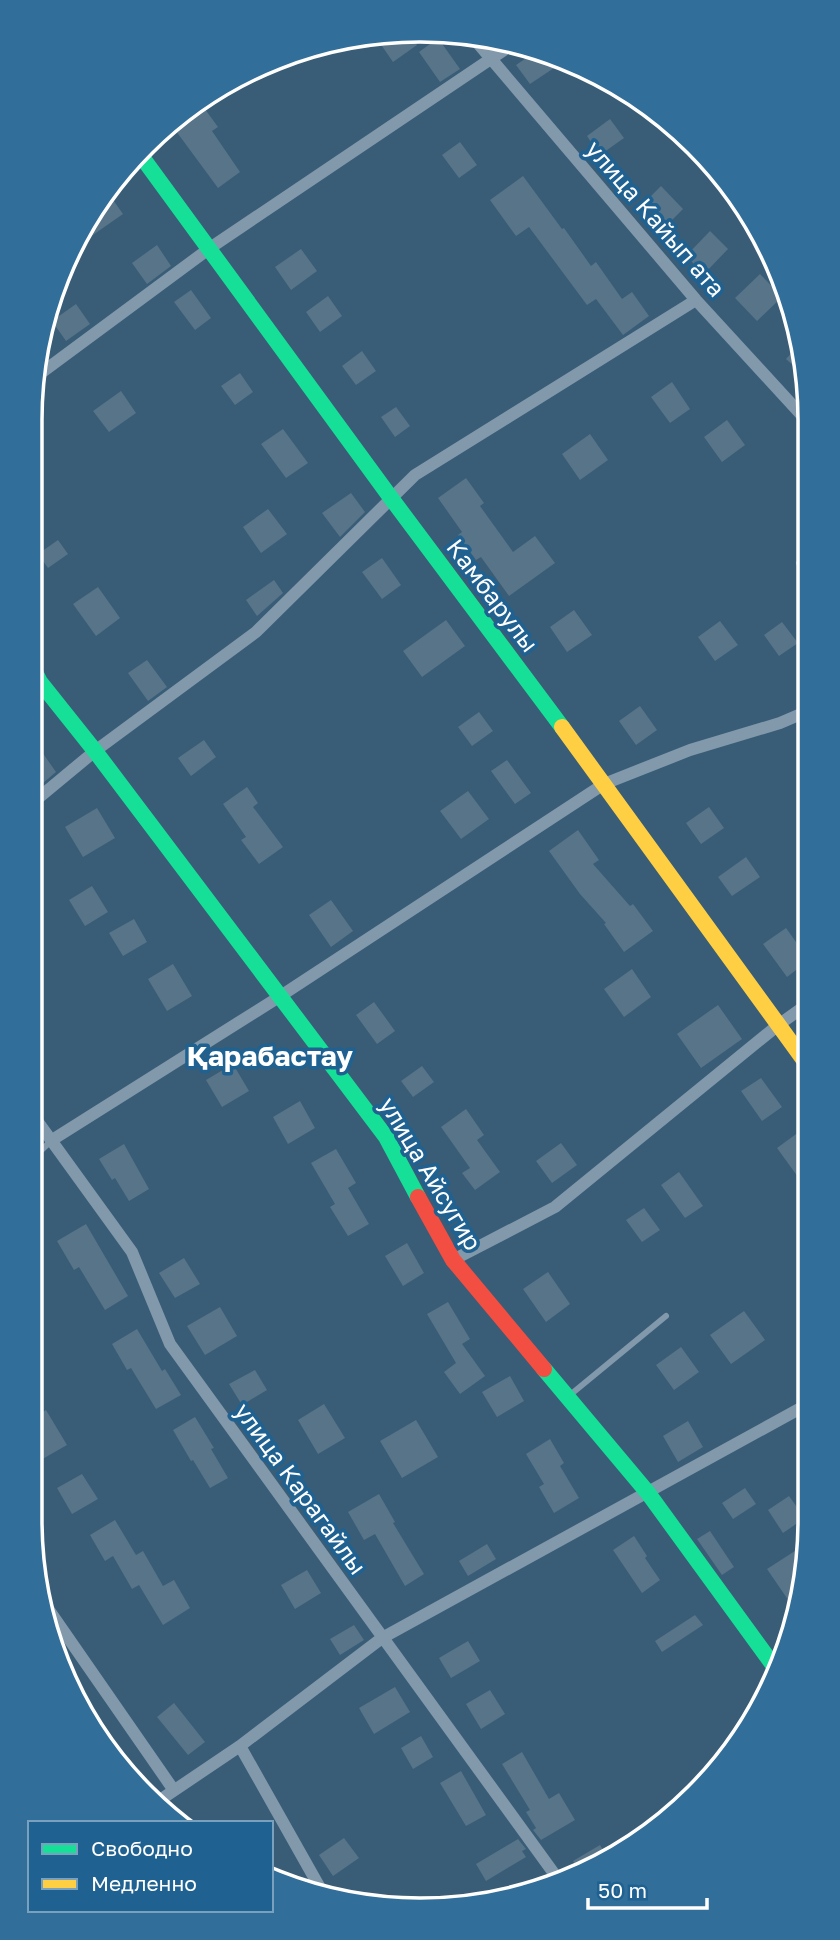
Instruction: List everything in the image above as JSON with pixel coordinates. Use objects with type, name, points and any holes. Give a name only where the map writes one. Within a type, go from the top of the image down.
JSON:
[{"type":"street","name":"улица Кайып ата","points":[[480,47],[696,300],[798,411]]},
{"type":"street","points":[[45,370],[210,248],[502,51]]},
{"type":"street","name":"Камбарулы","points":[[145,161],[604,784],[798,1053]]},
{"type":"street","points":[[42,795],[95,751],[256,632],[415,474],[696,300]]},
{"type":"street","name":"улица Айсугир","points":[[42,685],[386,1137],[453,1260],[648,1493],[770,1661]]},
{"type":"street","points":[[52,1140],[279,997],[604,784],[691,750],[798,715]]},
{"type":"street","points":[[453,1260],[555,1207],[798,1011]]},
{"type":"street","name":"улица Карагайлы","points":[[42,1127],[132,1252],[170,1344],[554,1873]]},
{"type":"street","points":[[163,1797],[240,1746],[382,1638],[798,1410]]},
{"type":"street","points":[[55,1619],[173,1789]]},
{"type":"street","points":[[240,1746],[318,1884]]},
{"type":"lane","points":[[42,1150],[52,1140]]},
{"type":"lane","points":[[569,1396],[666,1316]]},
{"type":"building","points":[[415,42],[417,45],[393,62],[381,44]]},
{"type":"building","points":[[432,42],[441,43],[460,69],[440,82],[419,52]]},
{"type":"building","points":[[527,58],[554,68],[530,84],[516,65]]},
{"type":"building","points":[[205,109],[218,127],[212,131],[240,172],[218,188],[176,132]]},
{"type":"building","points":[[610,119],[624,138],[600,155],[587,136]]},
{"type":"building","points":[[460,142],[477,165],[459,178],[442,155]]},
{"type":"building","points":[[523,176],[591,266],[596,262],[622,299],[632,292],[649,316],[623,335],[596,299],[587,305],[529,227],[516,236],[490,200]]},
{"type":"building","points":[[661,186],[683,209],[668,224],[646,201]]},
{"type":"building","points":[[113,200],[123,214],[90,237]]},
{"type":"building","points":[[710,231],[728,249],[704,274],[686,256]]},
{"type":"building","points":[[157,245],[171,266],[147,284],[132,263]]},
{"type":"building","points":[[301,249],[317,271],[291,290],[275,267]]},
{"type":"building","points":[[760,274],[775,289],[779,300],[757,321],[735,298]]},
{"type":"building","points":[[191,290],[211,318],[195,330],[174,302]]},
{"type":"building","points":[[328,296],[342,316],[320,332],[306,312]]},
{"type":"building","points":[[76,304],[90,324],[66,341],[54,324],[56,318]]},
{"type":"building","points":[[362,351],[376,371],[356,385],[342,366]]},
{"type":"building","points":[[792,353],[794,366],[786,359]]},
{"type":"building","points":[[240,373],[253,392],[235,405],[221,386]]},
{"type":"building","points":[[672,382],[690,409],[670,423],[651,397]]},
{"type":"building","points":[[121,391],[136,413],[109,432],[93,411]]},
{"type":"building","points":[[396,407],[410,426],[395,437],[381,417]]},
{"type":"building","points":[[727,420],[745,445],[722,462],[704,437]]},
{"type":"building","points":[[283,429],[308,463],[286,478],[261,444]]},
{"type":"building","points":[[590,434],[608,460],[580,480],[562,454]]},
{"type":"building","points":[[466,478],[484,503],[480,506],[513,552],[535,536],[555,563],[509,596],[481,557],[476,560],[458,535],[462,532],[438,498]]},
{"type":"building","points":[[351,493],[365,512],[340,537],[322,513]]},
{"type":"building","points":[[268,509],[287,534],[261,553],[243,527]]},
{"type":"building","points":[[58,540],[68,554],[48,568],[42,560],[42,551]]},
{"type":"building","points":[[382,558],[401,585],[382,599],[362,572]]},
{"type":"building","points":[[274,580],[283,593],[257,616],[246,600]]},
{"type":"building","points":[[98,587],[120,618],[96,636],[73,604]]},
{"type":"building","points":[[574,610],[592,635],[567,652],[550,627]]},
{"type":"building","points":[[446,620],[465,646],[422,677],[403,651]]},
{"type":"building","points":[[720,621],[738,645],[715,661],[698,637]]},
{"type":"building","points":[[782,622],[798,643],[779,656],[764,635]]},
{"type":"building","points":[[147,660],[167,687],[148,701],[128,673]]},
{"type":"building","points":[[640,706],[657,730],[636,745],[619,721]]},
{"type":"building","points":[[479,712],[493,731],[472,746],[458,727]]},
{"type":"building","points":[[204,740],[216,757],[191,776],[178,758]]},
{"type":"building","points":[[42,752],[56,772],[42,784]]},
{"type":"building","points":[[507,760],[531,793],[515,804],[491,771]]},
{"type":"building","points":[[247,787],[258,803],[253,807],[283,847],[259,864],[241,840],[246,837],[223,804]]},
{"type":"building","points":[[468,791],[489,819],[461,839],[440,811]]},
{"type":"building","points":[[709,807],[724,828],[701,844],[686,823]]},
{"type":"building","points":[[97,808],[115,838],[83,857],[65,827]]},
{"type":"building","points":[[578,830],[599,860],[593,864],[630,906],[633,904],[653,931],[624,952],[604,924],[606,923],[580,894],[549,851]]},
{"type":"building","points":[[746,857],[760,877],[732,896],[718,877]]},
{"type":"building","points":[[92,886],[108,912],[85,926],[69,900]]},
{"type":"building","points":[[331,900],[353,931],[331,947],[309,915]]},
{"type":"building","points":[[134,919],[147,942],[123,956],[109,933]]},
{"type":"building","points":[[786,928],[798,945],[798,968],[787,977],[763,944]]},
{"type":"building","points":[[173,964],[192,996],[167,1011],[148,979]]},
{"type":"building","points":[[632,969],[651,997],[624,1017],[604,989]]},
{"type":"building","points":[[374,1002],[395,1031],[377,1044],[356,1015]]},
{"type":"building","points":[[718,1005],[742,1039],[701,1068],[677,1034]]},
{"type":"building","points":[[233,1064],[249,1091],[222,1107],[206,1080]]},
{"type":"building","points":[[422,1066],[434,1082],[413,1097],[401,1081]]},
{"type":"building","points":[[761,1078],[782,1107],[762,1121],[741,1091]]},
{"type":"building","points":[[300,1101],[315,1128],[288,1144],[273,1117]]},
{"type":"building","points":[[466,1109],[484,1135],[477,1140],[500,1172],[475,1190],[462,1173],[470,1168],[441,1127]]},
{"type":"building","points":[[798,1133],[798,1177],[777,1148]]},
{"type":"building","points":[[561,1143],[577,1165],[552,1183],[536,1161]]},
{"type":"building","points":[[124,1144],[149,1189],[129,1201],[99,1159]]},
{"type":"building","points":[[336,1149],[356,1183],[348,1188],[369,1224],[348,1236],[330,1207],[335,1204],[311,1163]]},
{"type":"building","points":[[679,1172],[703,1206],[685,1218],[661,1185]]},
{"type":"building","points":[[644,1208],[660,1230],[642,1242],[626,1220]]},
{"type":"building","points":[[86,1224],[128,1296],[105,1310],[79,1267],[74,1270],[57,1241]]},
{"type":"building","points":[[407,1243],[424,1273],[403,1286],[385,1256]]},
{"type":"building","points":[[184,1258],[200,1284],[175,1298],[159,1273]]},
{"type":"building","points":[[548,1272],[570,1304],[546,1322],[523,1289]]},
{"type":"building","points":[[448,1302],[470,1339],[462,1344],[485,1376],[460,1394],[444,1372],[456,1363],[427,1314]]},
{"type":"building","points":[[220,1307],[237,1336],[205,1355],[187,1326]]},
{"type":"building","points":[[744,1311],[765,1340],[731,1364],[710,1335]]},
{"type":"building","points":[[137,1329],[162,1371],[165,1369],[181,1395],[156,1409],[131,1368],[127,1370],[112,1344]]},
{"type":"building","points":[[681,1347],[699,1372],[674,1390],[656,1365]]},
{"type":"building","points":[[255,1370],[267,1390],[242,1405],[229,1384]]},
{"type":"building","points":[[510,1376],[524,1401],[497,1417],[482,1392]]},
{"type":"building","points":[[324,1404],[345,1438],[318,1454],[298,1420]]},
{"type":"building","points":[[46,1410],[67,1445],[42,1459],[42,1412]]},
{"type":"building","points":[[195,1417],[228,1478],[210,1488],[173,1430]]},
{"type":"building","points":[[416,1420],[438,1457],[402,1478],[380,1441]]},
{"type":"building","points":[[688,1421],[703,1447],[678,1462],[663,1436]]},
{"type":"building","points":[[550,1439],[564,1463],[560,1466],[579,1498],[554,1513],[539,1487],[544,1484],[526,1454]]},
{"type":"building","points":[[82,1474],[98,1499],[72,1514],[57,1488]]},
{"type":"building","points":[[745,1488],[756,1504],[733,1519],[722,1503]]},
{"type":"building","points":[[379,1494],[424,1574],[405,1586],[375,1534],[364,1540],[348,1512]]},
{"type":"building","points":[[789,1496],[798,1508],[798,1523],[783,1533],[768,1510]]},
{"type":"building","points":[[115,1520],[136,1555],[143,1551],[163,1586],[174,1580],[190,1608],[163,1625],[139,1585],[132,1589],[113,1556],[105,1561],[90,1535]]},
{"type":"building","points":[[710,1531],[734,1567],[722,1575],[697,1539]]},
{"type":"building","points":[[634,1536],[660,1580],[642,1593],[613,1550]]},
{"type":"building","points":[[487,1544],[496,1559],[468,1576],[459,1561]]},
{"type":"building","points":[[797,1550],[789,1601],[767,1569]]},
{"type":"building","points":[[307,1570],[321,1593],[295,1609],[281,1585]]},
{"type":"building","points":[[695,1615],[703,1625],[662,1652],[655,1641]]},
{"type":"building","points":[[354,1625],[364,1640],[340,1655],[330,1639]]},
{"type":"building","points":[[468,1641],[480,1661],[451,1678],[439,1658]]},
{"type":"building","points":[[395,1687],[410,1712],[374,1734],[359,1708]]},
{"type":"building","points":[[490,1690],[505,1714],[481,1729],[466,1704]]},
{"type":"building","points":[[174,1703],[205,1742],[188,1755],[157,1717]]},
{"type":"building","points":[[421,1736],[433,1757],[413,1769],[401,1748]]},
{"type":"building","points":[[522,1752],[549,1799],[559,1793],[575,1820],[541,1840],[533,1830],[536,1828],[526,1812],[530,1810],[502,1764]]},
{"type":"building","points":[[461,1771],[486,1815],[466,1826],[440,1783]]},
{"type":"building","points":[[344,1838],[359,1858],[333,1876],[319,1855]]},
{"type":"building","points":[[518,1839],[526,1849],[522,1851],[526,1857],[486,1881],[476,1864]]},
{"type":"building","points":[[600,1845],[603,1850],[575,1864],[573,1861]]},
{"type":"traffic: fast","points":[[145,161],[562,727]]},
{"type":"traffic: fast","points":[[42,685],[386,1137],[418,1197]]},
{"type":"traffic: fast","points":[[544,1369],[648,1493],[770,1661]]},
{"type":"traffic: slow","points":[[562,727],[798,1052]]},
{"type":"traffic: jam","points":[[418,1197],[453,1260],[544,1369]]},
{"type":"district","name":"Қарабастау","points":[[270,1056]]}]
